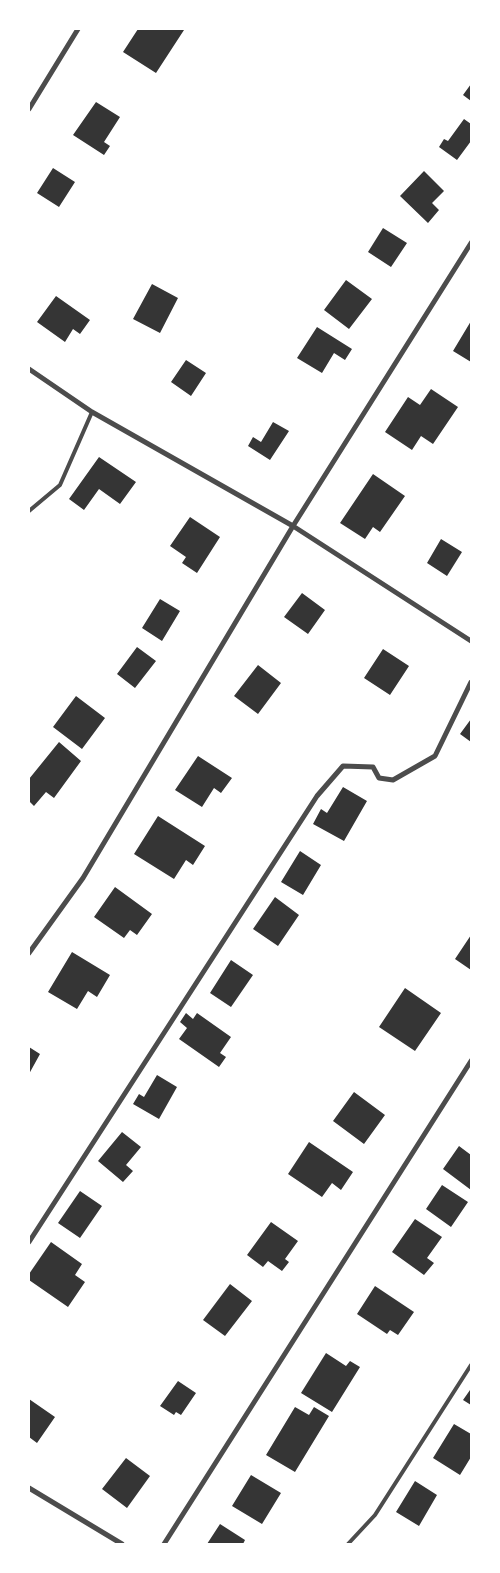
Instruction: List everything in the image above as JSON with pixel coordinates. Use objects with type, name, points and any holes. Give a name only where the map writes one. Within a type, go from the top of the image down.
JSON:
[{"type":"street","points":[[29,109],[78,29]]},
{"type":"street","points":[[29,953],[83,878],[293,526],[471,243]]},
{"type":"street","points":[[29,369],[92,412],[293,526],[471,641]]},
{"type":"street","points":[[29,1242],[317,796],[343,766],[373,766],[378,778],[393,780],[435,756],[471,682]]},
{"type":"street","points":[[164,1544],[471,1061]]},
{"type":"street","points":[[29,1488],[122,1544]]},
{"type":"lane","points":[[29,510],[60,485],[92,412]]},
{"type":"lane","points":[[348,1544],[374,1515],[471,1365]]},
{"type":"building","points":[[138,29],[184,30],[156,73],[123,52]]},
{"type":"building","points":[[471,84],[471,101],[463,95]]},
{"type":"building","points":[[96,102],[120,117],[104,142],[110,146],[104,155],[73,135]]},
{"type":"building","points":[[464,119],[471,124],[471,141],[457,160],[439,147],[444,139],[448,141]]},
{"type":"building","points":[[53,168],[75,182],[59,207],[37,193]]},
{"type":"building","points":[[424,171],[444,191],[432,203],[439,210],[428,223],[400,196]]},
{"type":"building","points":[[383,228],[407,243],[391,267],[368,252]]},
{"type":"building","points":[[346,280],[372,299],[349,329],[324,310]]},
{"type":"building","points":[[152,284],[178,298],[160,333],[133,319]]},
{"type":"building","points":[[56,296],[90,320],[80,334],[73,329],[65,342],[37,322]]},
{"type":"building","points":[[471,321],[471,362],[453,351]]},
{"type":"building","points":[[317,327],[352,349],[345,360],[334,353],[322,373],[297,358]]},
{"type":"building","points":[[186,360],[206,373],[191,396],[171,382]]},
{"type":"building","points":[[431,389],[458,407],[433,444],[421,436],[412,450],[385,432],[408,397],[420,405]]},
{"type":"building","points":[[273,422],[289,431],[270,460],[248,446],[253,437],[261,442]]},
{"type":"building","points":[[99,457],[136,482],[120,504],[99,489],[84,510],[69,499]]},
{"type":"building","points":[[373,474],[405,496],[380,532],[373,527],[365,539],[340,523]]},
{"type":"building","points":[[190,517],[220,537],[197,573],[182,563],[186,557],[170,546]]},
{"type":"building","points":[[441,539],[462,552],[447,576],[427,563]]},
{"type":"building","points":[[302,593],[325,610],[308,634],[284,617]]},
{"type":"building","points":[[160,599],[180,611],[162,641],[142,628]]},
{"type":"building","points":[[137,647],[156,661],[135,688],[117,674]]},
{"type":"building","points":[[383,649],[409,666],[390,695],[364,678]]},
{"type":"building","points":[[258,665],[281,683],[258,714],[234,696]]},
{"type":"building","points":[[76,696],[105,718],[82,749],[53,727]]},
{"type":"building","points":[[471,719],[471,742],[460,734]]},
{"type":"building","points":[[59,742],[81,761],[54,798],[46,792],[34,806],[29,801],[29,779]]},
{"type":"building","points":[[198,756],[232,778],[221,793],[214,788],[202,807],[175,790]]},
{"type":"building","points":[[343,787],[367,801],[344,841],[313,824],[321,809],[327,813]]},
{"type":"building","points":[[158,816],[205,846],[193,865],[186,860],[174,879],[134,854]]},
{"type":"building","points":[[300,851],[321,865],[303,895],[281,882]]},
{"type":"building","points":[[115,887],[152,914],[137,935],[130,930],[124,938],[94,917]]},
{"type":"building","points":[[275,897],[299,915],[278,946],[253,929]]},
{"type":"building","points":[[471,935],[471,970],[455,959]]},
{"type":"building","points":[[72,952],[110,975],[97,997],[88,991],[77,1009],[48,992]]},
{"type":"building","points":[[231,960],[253,975],[231,1007],[210,993]]},
{"type":"building","points":[[405,988],[441,1013],[415,1051],[379,1027]]},
{"type":"building","points":[[186,1013],[193,1019],[197,1013],[231,1037],[220,1053],[226,1057],[219,1067],[179,1039],[187,1028],[180,1022]]},
{"type":"building","points":[[29,1047],[40,1054],[29,1074]]},
{"type":"building","points":[[157,1075],[177,1087],[159,1119],[133,1104],[139,1094],[144,1097]]},
{"type":"building","points":[[354,1092],[385,1115],[364,1144],[333,1121]]},
{"type":"building","points":[[122,1132],[141,1147],[126,1165],[133,1171],[123,1182],[98,1161]]},
{"type":"building","points":[[309,1142],[353,1172],[341,1190],[332,1183],[322,1197],[288,1174]]},
{"type":"building","points":[[459,1146],[471,1155],[471,1190],[443,1169]]},
{"type":"building","points":[[442,1185],[468,1202],[451,1227],[426,1209]]},
{"type":"building","points":[[80,1191],[102,1206],[80,1238],[58,1223]]},
{"type":"building","points":[[415,1219],[442,1237],[427,1258],[434,1263],[424,1275],[392,1252]]},
{"type":"building","points":[[271,1222],[298,1241],[285,1259],[289,1262],[282,1271],[268,1261],[263,1267],[247,1255]]},
{"type":"building","points":[[51,1242],[82,1264],[75,1275],[85,1282],[68,1307],[29,1280],[29,1274]]},
{"type":"building","points":[[230,1284],[252,1301],[225,1336],[203,1320]]},
{"type":"building","points":[[375,1286],[414,1312],[398,1335],[390,1330],[387,1334],[357,1314]]},
{"type":"building","points":[[326,1353],[346,1366],[350,1361],[360,1367],[332,1412],[301,1393]]},
{"type":"building","points":[[178,1381],[196,1393],[181,1415],[176,1412],[174,1415],[160,1406]]},
{"type":"building","points":[[471,1390],[471,1405],[463,1400]]},
{"type":"building","points":[[29,1399],[55,1417],[37,1443],[29,1437]]},
{"type":"building","points":[[295,1407],[309,1415],[314,1407],[329,1416],[295,1472],[266,1455]]},
{"type":"building","points":[[454,1424],[471,1434],[471,1457],[460,1475],[433,1458]]},
{"type":"building","points":[[126,1458],[150,1476],[127,1508],[102,1489]]},
{"type":"building","points":[[251,1475],[281,1493],[262,1524],[232,1506]]},
{"type":"building","points":[[415,1481],[437,1495],[419,1526],[396,1512]]},
{"type":"building","points":[[220,1524],[245,1540],[243,1544],[207,1544]]}]
